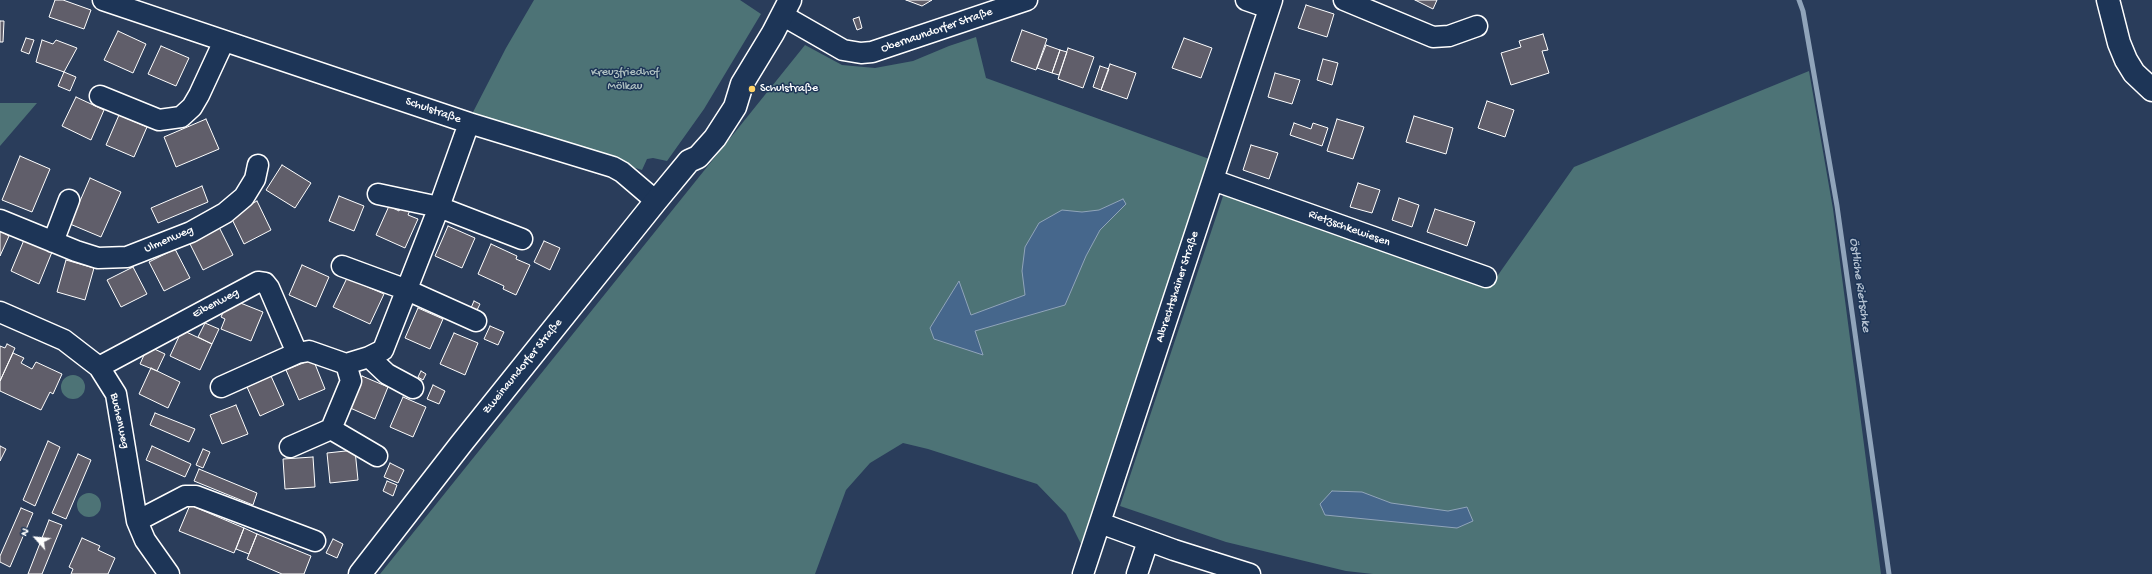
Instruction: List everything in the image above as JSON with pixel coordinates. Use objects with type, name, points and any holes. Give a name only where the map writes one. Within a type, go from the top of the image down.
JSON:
[{"type":"street","name":"Schulstraße","points":[[103,0],[468,123],[613,167],[622,172],[656,201]]},
{"type":"street","name":"Obernaundorfer Straße","points":[[786,8],[843,50],[861,53],[872,52],[1027,0]]},
{"type":"street","points":[[1246,0],[1270,4]]},
{"type":"street","points":[[1344,0],[1433,38],[1449,36],[1477,26]]},
{"type":"street","points":[[2108,0],[2119,43],[2126,60],[2134,73],[2152,90]]},
{"type":"street","name":"Albrechtshainer Straße","points":[[1083,574],[1270,4]]},
{"type":"street","name":"Zweinaundorfer Straße","points":[[360,574],[461,444],[689,161],[692,150],[712,114],[730,90],[742,84],[786,8]]},
{"type":"street","points":[[100,96],[159,120],[182,117],[199,95],[224,42]]},
{"type":"street","points":[[221,387],[296,353],[309,351],[346,364],[369,357],[383,350],[386,346],[439,207],[468,123]]},
{"type":"street","name":"Ulmenweg","points":[[0,220],[53,242],[98,258],[113,259],[127,257],[162,245],[191,232],[225,213],[244,197],[255,180],[258,165]]},
{"type":"street","name":"Rietzschkewiesen","points":[[1213,180],[1486,277]]},
{"type":"street","points":[[378,194],[439,207],[522,239]]},
{"type":"street","points":[[53,242],[69,200]]},
{"type":"street","points":[[342,266],[407,290],[476,321]]},
{"type":"street","name":"Eibenweg","points":[[99,367],[258,282],[265,283],[269,288],[296,353]]},
{"type":"street","name":"Buchenweg","points":[[0,312],[64,340],[99,367],[116,394],[137,521],[145,540],[169,574]]},
{"type":"street","points":[[369,357],[387,374],[412,388]]},
{"type":"street","points":[[290,447],[331,429],[351,381],[346,364]]},
{"type":"street","points":[[331,429],[377,456]]},
{"type":"street","points":[[137,521],[185,496],[196,496],[315,542]]},
{"type":"street","points":[[1100,523],[1148,541],[1250,574]]},
{"type":"street","points":[[1137,574],[1148,541]]},
{"type":"green space","name":"Kreuzfriedhof Mölkau","points":[[534,0],[740,0],[761,14],[704,109],[667,161],[653,158],[647,159],[642,170],[471,116],[506,48]]},
{"type":"green space","points":[[976,37],[986,78],[1212,160],[1084,550],[1066,514],[1037,484],[928,449],[903,443],[870,463],[846,490],[815,574],[380,574],[805,45],[842,65],[875,68],[913,61],[949,46]]},
{"type":"green space","points":[[1809,71],[1833,209],[1881,574],[1373,574],[1346,571],[1226,542],[1120,506],[1224,193],[1491,285],[1574,167]]},
{"type":"green space","points":[[0,103],[37,103],[0,146]]},
{"type":"green space","points":[[73,375],[82,378],[85,387],[82,396],[73,399],[64,396],[61,387],[64,378]]},
{"type":"green space","points":[[89,493],[98,496],[101,505],[98,514],[89,517],[80,514],[77,505],[80,496]]},
{"type":"water","points":[[1123,199],[1126,204],[1100,230],[1086,256],[1065,305],[975,331],[983,355],[934,339],[930,328],[959,281],[971,315],[1025,295],[1022,271],[1025,247],[1039,223],[1062,210],[1082,212],[1099,210]]},
{"type":"water","points":[[1332,491],[1362,492],[1391,503],[1448,511],[1467,507],[1473,521],[1457,528],[1325,515],[1320,504]]},
{"type":"building","points":[[55,0],[63,0],[91,10],[84,29],[49,17]]},
{"type":"building","points":[[906,0],[932,0],[922,6]]},
{"type":"building","points":[[1415,0],[1437,0],[1433,9]]},
{"type":"building","points":[[1306,5],[1334,14],[1327,37],[1298,28]]},
{"type":"building","points":[[859,17],[862,28],[857,30],[853,19]]},
{"type":"building","points":[[0,21],[4,21],[3,42],[0,42]]},
{"type":"building","points":[[1022,30],[1047,39],[1036,70],[1011,61]]},
{"type":"building","points":[[118,31],[146,44],[133,73],[104,60]]},
{"type":"building","points":[[1543,34],[1548,50],[1542,51],[1549,73],[1511,85],[1501,53],[1521,47],[1519,41]]},
{"type":"building","points":[[26,38],[34,40],[29,54],[21,51]]},
{"type":"building","points":[[1184,38],[1212,48],[1201,78],[1172,68]]},
{"type":"building","points":[[42,40],[53,44],[56,40],[77,48],[64,72],[36,62]]},
{"type":"building","points":[[1046,45],[1060,50],[1052,73],[1037,68]]},
{"type":"building","points":[[161,46],[189,58],[176,86],[148,74]]},
{"type":"building","points":[[1068,48],[1094,57],[1083,88],[1058,79]]},
{"type":"building","points":[[1060,50],[1067,52],[1059,75],[1052,73]]},
{"type":"building","points":[[1323,59],[1338,63],[1332,85],[1317,80]]},
{"type":"building","points":[[1110,64],[1136,73],[1127,99],[1101,90]]},
{"type":"building","points":[[1100,66],[1109,69],[1101,90],[1093,87]]},
{"type":"building","points":[[64,72],[76,77],[70,91],[58,86]]},
{"type":"building","points":[[1275,73],[1300,80],[1292,104],[1268,97]]},
{"type":"building","points":[[76,97],[104,110],[91,140],[62,126]]},
{"type":"building","points":[[1487,101],[1514,110],[1505,137],[1478,128]]},
{"type":"building","points":[[119,115],[147,127],[134,157],[106,145]]},
{"type":"building","points":[[1414,116],[1453,128],[1446,154],[1406,142]]},
{"type":"building","points":[[206,119],[219,149],[176,167],[164,137]]},
{"type":"building","points":[[1337,119],[1364,127],[1353,159],[1327,151]]},
{"type":"building","points":[[1294,123],[1311,129],[1313,123],[1328,128],[1322,146],[1290,135]]},
{"type":"building","points":[[1251,145],[1278,153],[1269,179],[1243,170]]},
{"type":"building","points":[[20,156],[50,169],[32,212],[2,200]]},
{"type":"building","points":[[282,165],[311,183],[295,208],[266,190]]},
{"type":"building","points":[[90,178],[121,192],[101,237],[70,224]]},
{"type":"building","points":[[1358,183],[1380,190],[1372,213],[1350,207]]},
{"type":"building","points":[[202,186],[208,202],[158,223],[151,208]]},
{"type":"building","points":[[339,196],[364,206],[354,231],[329,221]]},
{"type":"building","points":[[1399,198],[1419,205],[1412,227],[1392,220]]},
{"type":"building","points":[[257,201],[271,230],[244,244],[230,215]]},
{"type":"building","points":[[389,206],[399,211],[401,206],[410,210],[408,215],[418,219],[405,248],[376,235]]},
{"type":"building","points":[[1435,209],[1475,222],[1467,246],[1427,232]]},
{"type":"building","points":[[448,226],[475,238],[462,268],[435,256]]},
{"type":"building","points":[[219,227],[233,255],[203,270],[189,242]]},
{"type":"building","points":[[0,231],[9,236],[0,256]]},
{"type":"building","points":[[24,240],[52,252],[39,284],[11,271]]},
{"type":"building","points":[[544,241],[560,248],[550,270],[534,262]]},
{"type":"building","points":[[491,244],[517,256],[516,259],[530,265],[516,295],[503,289],[504,286],[478,274]]},
{"type":"building","points":[[175,249],[190,278],[164,291],[149,262]]},
{"type":"building","points":[[66,260],[94,268],[85,300],[57,292]]},
{"type":"building","points":[[302,265],[329,277],[316,307],[289,295]]},
{"type":"building","points":[[133,267],[147,294],[121,307],[107,280]]},
{"type":"building","points":[[347,278],[384,294],[370,324],[333,307]]},
{"type":"building","points":[[233,300],[263,312],[251,341],[221,329],[225,319],[221,317],[225,308],[229,310]]},
{"type":"building","points":[[474,301],[480,304],[477,310],[471,308]]},
{"type":"building","points":[[418,308],[443,319],[430,349],[405,338]]},
{"type":"building","points":[[205,323],[219,329],[212,344],[198,337]]},
{"type":"building","points":[[490,326],[504,332],[498,345],[484,339]]},
{"type":"building","points":[[182,330],[212,344],[200,370],[170,356]]},
{"type":"building","points":[[454,333],[478,343],[465,375],[440,364]]},
{"type":"building","points":[[7,344],[15,348],[0,381],[0,346],[5,348]]},
{"type":"building","points":[[148,346],[165,354],[157,371],[140,364]]},
{"type":"building","points":[[13,353],[24,358],[21,363],[32,369],[36,362],[62,374],[53,394],[50,392],[41,410],[0,391],[0,381]]},
{"type":"building","points":[[313,359],[325,389],[299,400],[286,370]]},
{"type":"building","points":[[151,368],[180,382],[168,408],[139,394]]},
{"type":"building","points":[[421,371],[426,374],[423,380],[418,377]]},
{"type":"building","points":[[271,376],[284,405],[260,416],[247,387]]},
{"type":"building","points":[[362,376],[388,387],[375,419],[348,407]]},
{"type":"building","points":[[433,385],[445,391],[439,404],[427,399]]},
{"type":"building","points":[[403,397],[426,407],[413,437],[390,427]]},
{"type":"building","points":[[236,405],[248,434],[222,444],[210,415]]},
{"type":"building","points":[[155,413],[195,429],[189,442],[150,425]]},
{"type":"building","points":[[48,441],[60,447],[35,506],[23,500]]},
{"type":"building","points":[[0,446],[6,449],[0,461]]},
{"type":"building","points":[[152,446],[191,464],[185,477],[146,460]]},
{"type":"building","points":[[203,449],[210,452],[203,468],[196,465]]},
{"type":"building","points":[[355,450],[358,480],[330,483],[327,453]]},
{"type":"building","points":[[78,454],[91,460],[66,519],[52,513]]},
{"type":"building","points":[[313,457],[315,487],[285,489],[283,459]]},
{"type":"building","points":[[390,463],[404,470],[398,483],[384,477]]},
{"type":"building","points":[[199,469],[257,493],[253,505],[194,481]]},
{"type":"building","points":[[387,481],[397,485],[393,496],[383,491]]},
{"type":"building","points":[[190,505],[244,528],[234,553],[179,531]]},
{"type":"building","points":[[21,508],[33,513],[10,567],[0,562],[0,556]]},
{"type":"building","points":[[49,520],[62,525],[42,574],[28,574]]},
{"type":"building","points":[[244,528],[257,534],[249,554],[236,549]]},
{"type":"building","points":[[257,534],[311,556],[304,574],[282,574],[247,559]]},
{"type":"building","points":[[82,538],[100,546],[98,550],[115,558],[108,574],[71,574],[73,569],[69,567]]},
{"type":"building","points":[[333,539],[343,544],[337,558],[326,553]]},
{"type":"waterway","name":"Östliche Rietschke","points":[[1799,0],[1803,11],[1837,206],[1889,574]]},
{"type":"place","name":"Schulstraße","points":[[752,89]]}]
